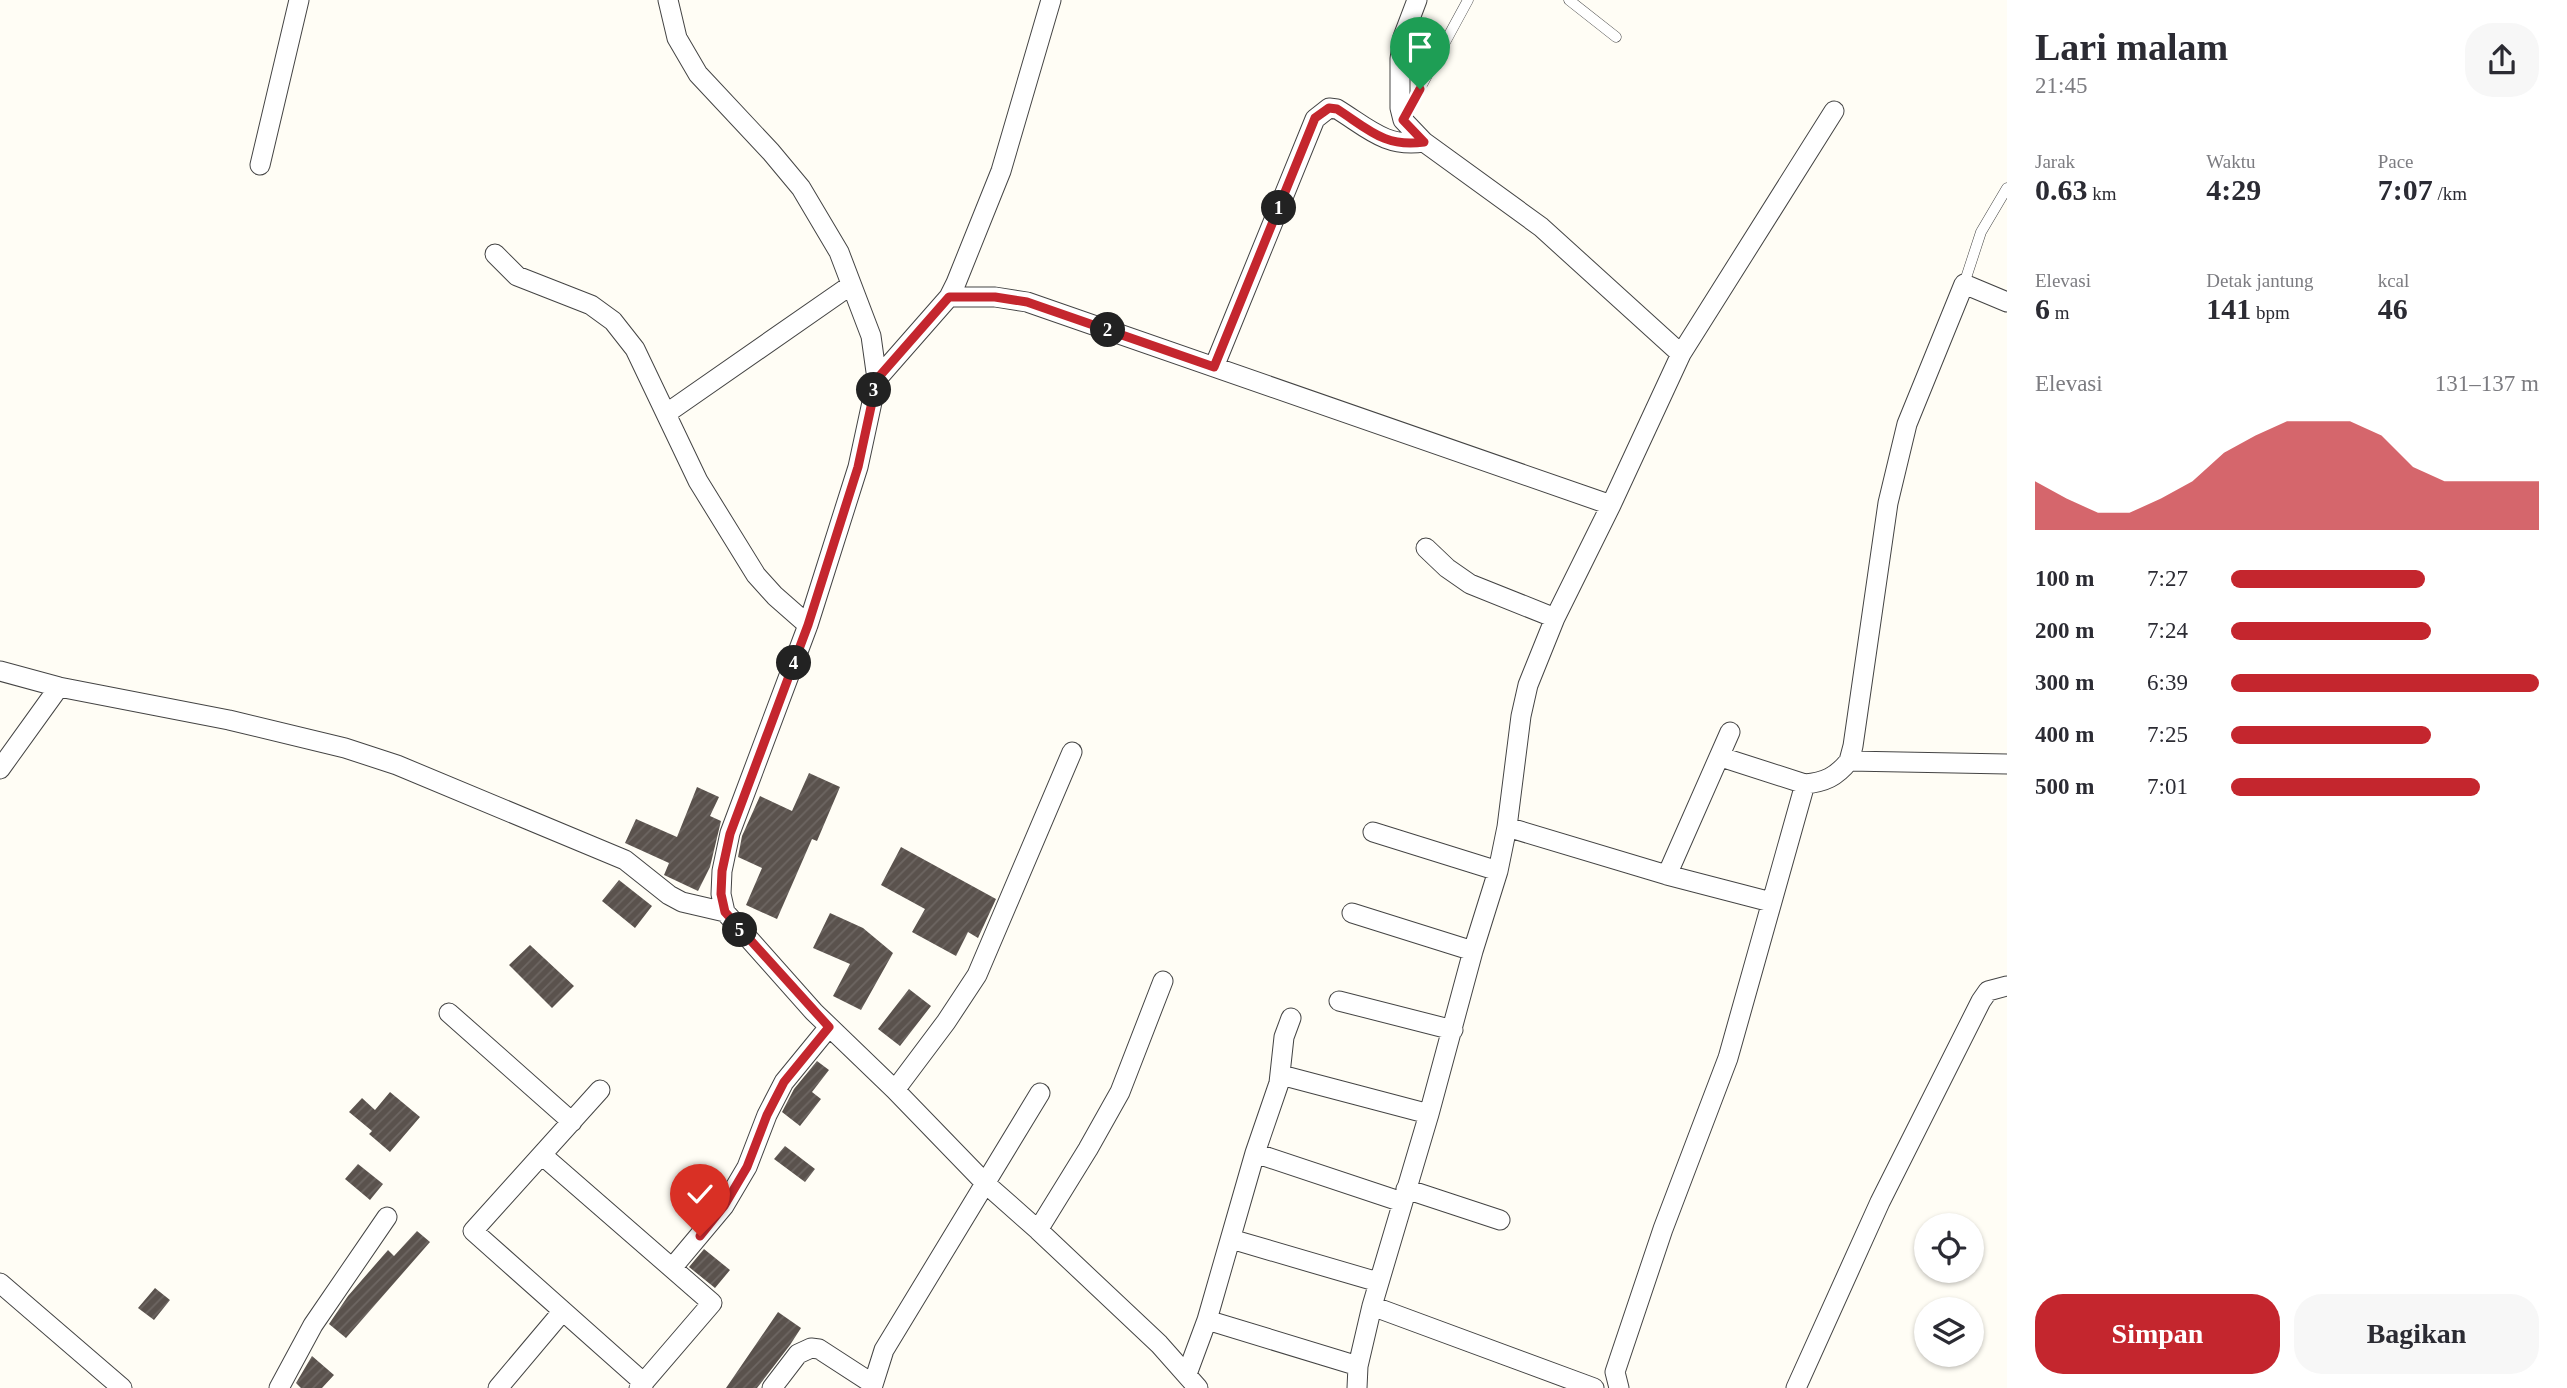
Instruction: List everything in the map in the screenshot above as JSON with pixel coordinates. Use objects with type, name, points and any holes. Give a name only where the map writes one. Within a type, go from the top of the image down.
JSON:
[{"type":"street","points":[[260,165],[299,0]]},
{"type":"street","points":[[668,0],[677,38],[698,75],[801,188],[839,252],[871,336],[877,379],[858,467],[808,625],[730,834],[722,871],[721,894],[725,912],[829,1027],[895,1090],[986,1185],[1038,1230],[1193,1381]]},
{"type":"street","points":[[877,379],[949,297],[1001,171],[1051,0]]},
{"type":"street","points":[[1416,0],[1403,37],[1400,59],[1400,108],[1403,120],[1424,142],[1541,228],[1681,354]]},
{"type":"street","points":[[1214,367],[1315,118],[1329,108],[1337,109],[1388,140],[1401,144],[1424,142]]},
{"type":"street","points":[[1357,1388],[1358,1366],[1371,1306],[1498,871],[1528,685],[1555,618],[1681,354],[1835,111]]},
{"type":"street","points":[[495,254],[517,276],[590,305],[613,321],[635,349],[698,481],[757,575],[775,596],[808,625]]},
{"type":"street","points":[[667,413],[851,285]]},
{"type":"street","points":[[1721,757],[1805,785],[1834,777],[1849,761],[1888,503],[1907,424],[1964,285],[2007,302]]},
{"type":"street","points":[[949,297],[1002,297],[1027,302],[1611,505]]},
{"type":"street","points":[[1426,548],[1459,578],[1470,584],[1555,618]]},
{"type":"street","points":[[0,671],[59,687],[242,723],[345,748],[397,765],[625,860],[668,895],[682,902],[725,912]]},
{"type":"street","points":[[0,769],[59,687]]},
{"type":"street","points":[[1667,875],[1730,732]]},
{"type":"street","points":[[895,1090],[977,975],[1072,752]]},
{"type":"street","points":[[1849,761],[2007,764]]},
{"type":"street","points":[[1619,1388],[1615,1372],[1663,1228],[1728,1058],[1805,785]]},
{"type":"street","points":[[1507,827],[1667,875],[1771,902]]},
{"type":"street","points":[[1373,832],[1498,871]]},
{"type":"street","points":[[1352,913],[1473,951]]},
{"type":"street","points":[[1038,1230],[1120,1092],[1163,981]]},
{"type":"street","points":[[1796,1388],[1880,1202],[1981,1001],[1989,991],[2007,986]]},
{"type":"street","points":[[1339,1001],[1452,1030]]},
{"type":"street","points":[[449,1013],[572,1122]]},
{"type":"street","points":[[1193,1381],[1207,1320],[1255,1153],[1281,1075],[1284,1037],[1290,1018]]},
{"type":"street","points":[[672,1268],[724,1206],[747,1167],[767,1115],[784,1082],[829,1027]]},
{"type":"street","points":[[1281,1075],[1429,1114]]},
{"type":"street","points":[[542,1155],[712,1303],[642,1385],[473,1231],[600,1090]]},
{"type":"street","points":[[772,1388],[799,1354],[811,1348],[818,1349],[872,1386],[884,1350],[1040,1093]]},
{"type":"street","points":[[1255,1153],[1500,1220]]},
{"type":"street","points":[[279,1388],[313,1325],[387,1217]]},
{"type":"street","points":[[1231,1239],[1378,1282]]},
{"type":"street","points":[[0,1283],[122,1388]]},
{"type":"street","points":[[1371,1306],[1594,1388]]},
{"type":"street","points":[[498,1388],[562,1312]]},
{"type":"street","points":[[1207,1320],[1358,1366]]},
{"type":"lane","points":[[1403,120],[1468,0]]},
{"type":"lane","points":[[1569,0],[1616,37]]},
{"type":"lane","points":[[1964,285],[1981,232],[2007,188]]},
{"type":"building","points":[[809,773],[840,787],[817,841],[812,839],[777,919],[746,905],[762,868],[738,857],[742,836],[760,796],[792,811]]},
{"type":"building","points":[[697,787],[719,797],[710,816],[721,821],[710,867],[698,891],[664,875],[669,863],[625,843],[636,819],[677,837]]},
{"type":"building","points":[[901,847],[996,899],[978,938],[968,932],[956,956],[912,932],[925,909],[881,885]]},
{"type":"building","points":[[619,880],[652,906],[635,928],[602,901]]},
{"type":"building","points":[[830,913],[863,928],[893,953],[861,1010],[833,996],[850,964],[813,948]]},
{"type":"building","points":[[530,945],[574,986],[552,1008],[509,965]]},
{"type":"building","points":[[909,989],[931,1006],[900,1046],[878,1029]]},
{"type":"building","points":[[817,1061],[829,1070],[812,1092],[821,1099],[800,1126],[782,1112],[794,1089]]},
{"type":"building","points":[[390,1092],[420,1117],[390,1152],[369,1134],[372,1131],[349,1112],[362,1098],[375,1110]]},
{"type":"building","points":[[785,1146],[815,1169],[805,1182],[774,1159]]},
{"type":"building","points":[[358,1164],[383,1184],[370,1200],[345,1179]]},
{"type":"building","points":[[417,1231],[430,1242],[346,1338],[329,1324],[348,1296],[388,1250],[394,1256]]},
{"type":"building","points":[[704,1249],[730,1270],[715,1288],[689,1267]]},
{"type":"building","points":[[155,1288],[170,1300],[154,1320],[138,1308]]},
{"type":"building","points":[[778,1312],[801,1328],[790,1345],[757,1388],[726,1388]]},
{"type":"building","points":[[312,1356],[334,1375],[322,1388],[301,1388],[296,1383]]},
{"type":"route","points":[[700,1236],[724,1206],[747,1167],[767,1115],[791,1070],[829,1027],[725,912],[721,894],[722,871],[730,834],[808,625],[858,467],[877,379],[949,297],[995,297],[1027,302],[1214,367],[1315,118],[1329,108],[1337,109],[1388,140],[1401,144],[1424,142],[1403,120],[1420,89]]}]
